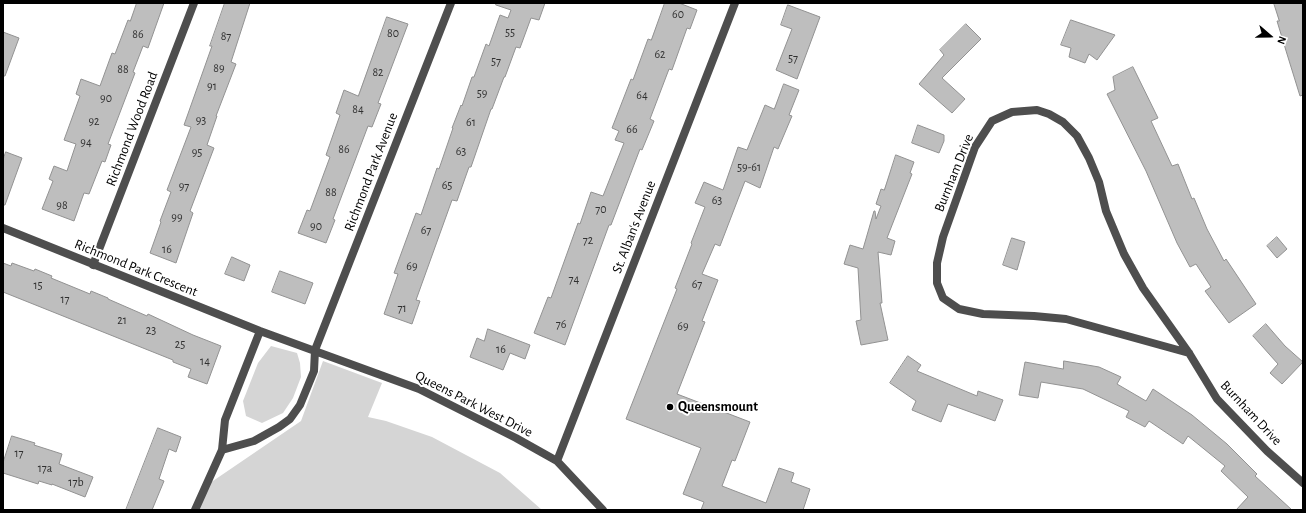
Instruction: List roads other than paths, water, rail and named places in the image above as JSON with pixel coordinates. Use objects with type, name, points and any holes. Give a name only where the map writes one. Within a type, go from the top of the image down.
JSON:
[{"type":"street","name":"Richmond Wood Road","points":[[93,265],[194,3]]},
{"type":"street","name":"Richmond Park Avenue","points":[[315,350],[451,3]]},
{"type":"street","name":"St. Alban's Avenue","points":[[557,461],[735,3]]},
{"type":"street","name":"Burnham Drive","points":[[1189,353],[1066,319],[983,314],[959,309],[943,298],[937,283],[937,263],[943,237],[975,147],[992,121],[1012,112],[1037,110],[1050,114],[1063,122],[1077,136],[1089,158],[1106,211],[1124,254],[1143,288],[1189,353],[1217,399],[1267,451],[1303,483]]},
{"type":"street","name":"Richmond Park Crescent","points":[[3,228],[260,331]]},
{"type":"street","name":"Queens Park West Drive","points":[[260,331],[419,389],[516,438],[557,461],[603,510]]},
{"type":"street","points":[[195,510],[222,450],[225,420],[260,331]]},
{"type":"street","points":[[222,450],[254,441],[290,419],[300,405],[314,371],[315,350]]},
{"type":"place","name":"Queensmount","points":[[670,407]]}]
